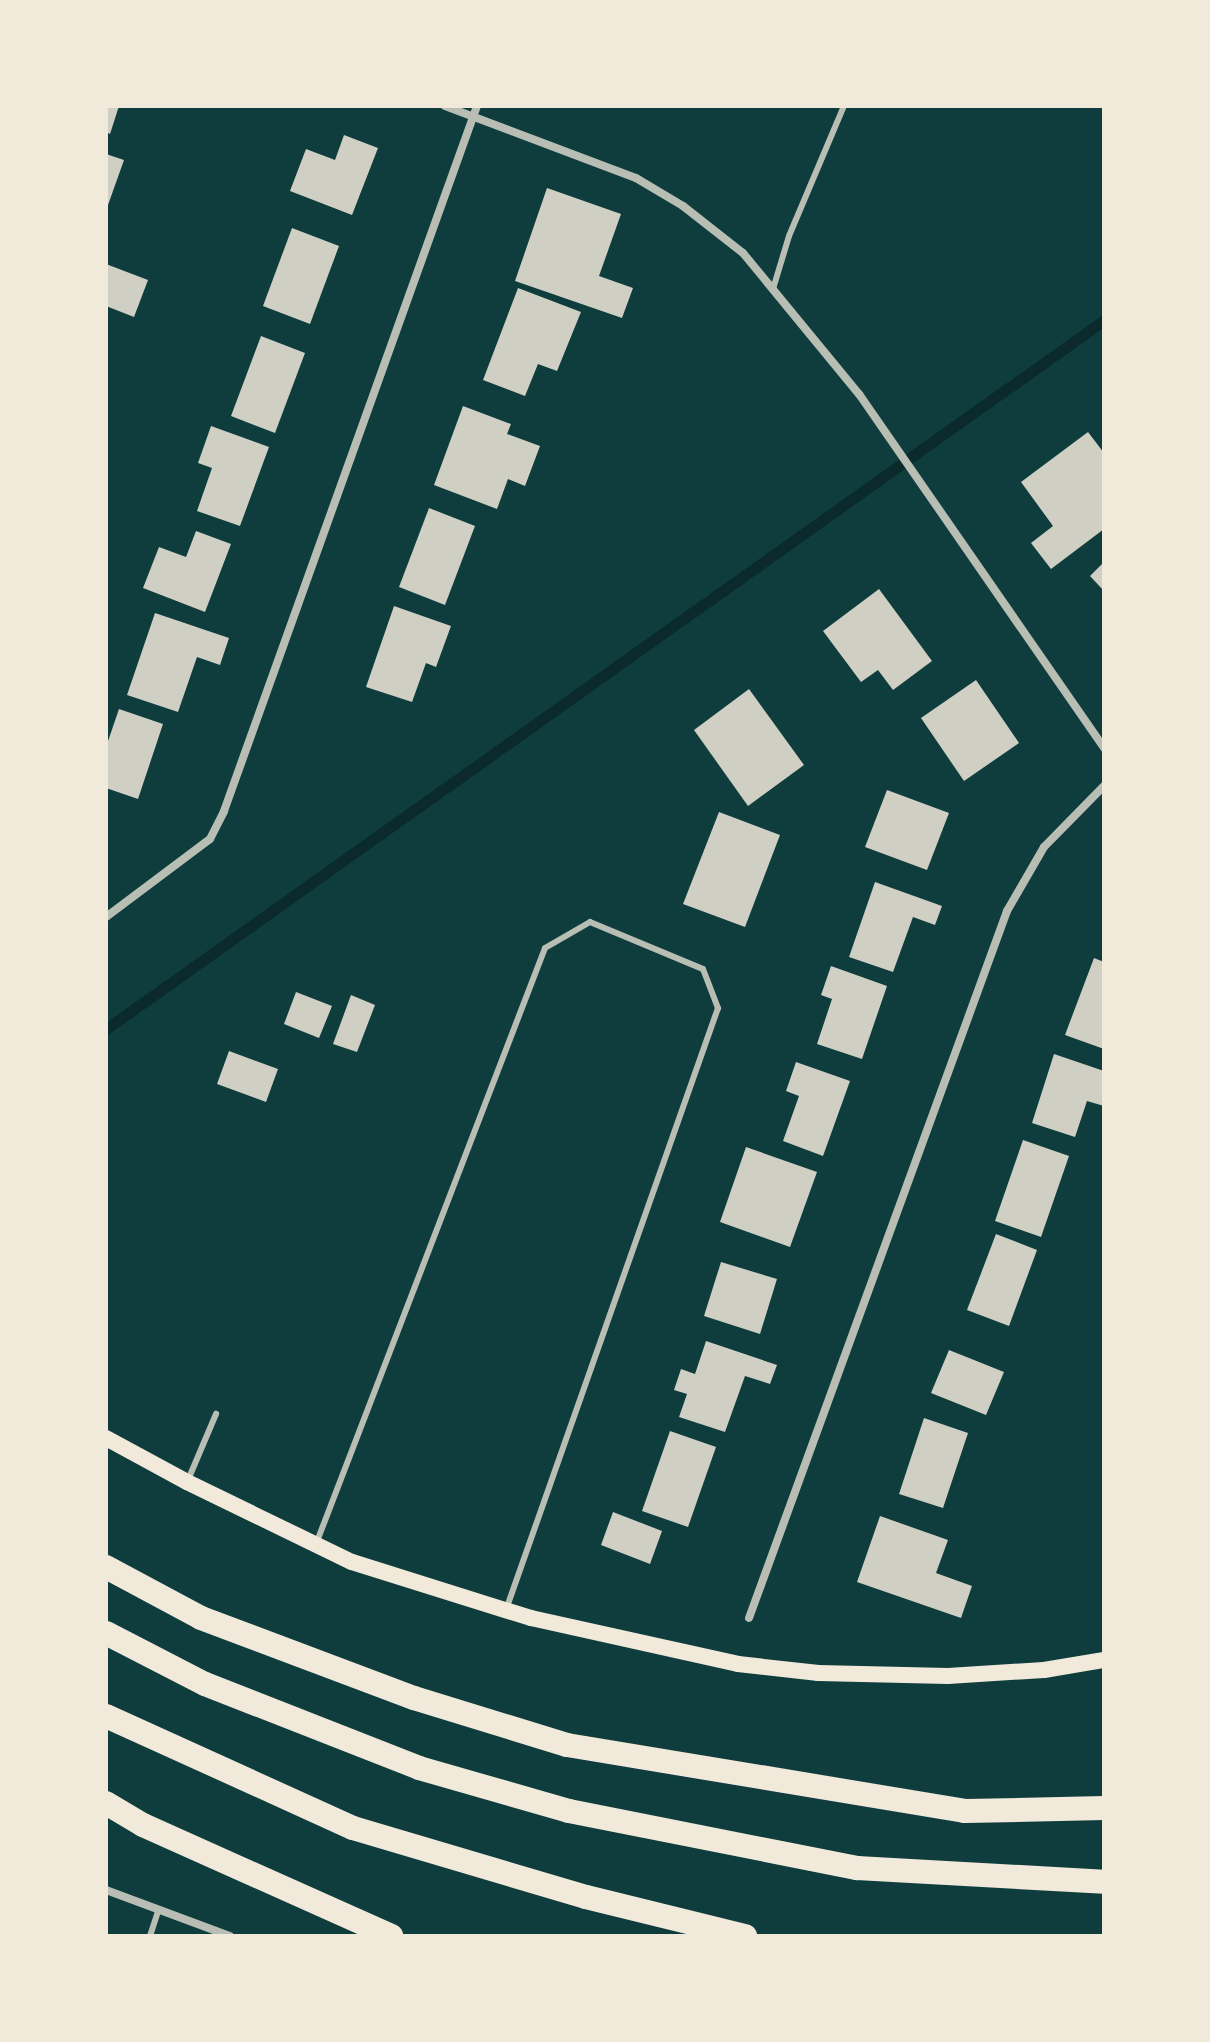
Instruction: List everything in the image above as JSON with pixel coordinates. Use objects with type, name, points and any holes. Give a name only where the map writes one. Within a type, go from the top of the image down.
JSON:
[{"type":"highway","points":[[106,1567],[201,1618],[414,1698],[567,1745],[965,1811],[1104,1808]]},
{"type":"highway","points":[[106,1633],[205,1684],[419,1768],[569,1811],[857,1868],[1104,1882]]},
{"type":"highway","points":[[106,1716],[353,1828],[586,1897],[745,1936]]},
{"type":"highway","points":[[106,1803],[143,1825],[391,1936]]},
{"type":"main road","points":[[106,1438],[187,1482],[352,1562],[506,1610],[738,1664],[818,1673],[948,1676],[1044,1670],[1104,1660]]},
{"type":"street","points":[[445,106],[636,178],[683,206],[743,253],[859,394],[1104,748]]},
{"type":"street","points":[[106,917],[210,839],[224,811],[477,106]]},
{"type":"street","points":[[749,1618],[1007,911],[1044,847],[1104,786]]},
{"type":"street","points":[[106,1890],[230,1936]]},
{"type":"lane","points":[[773,289],[789,236],[844,106]]},
{"type":"lane","points":[[316,1544],[545,948],[590,922],[703,969],[718,1008],[506,1610]]},
{"type":"lane","points":[[187,1482],[216,1414]]},
{"type":"lane","points":[[150,1936],[159,1909]]},
{"type":"building","points":[[106,106],[119,106],[110,134],[106,132]]},
{"type":"building","points":[[344,135],[378,148],[352,215],[290,191],[306,149],[335,160]]},
{"type":"building","points":[[106,154],[124,160],[108,205],[106,205]]},
{"type":"building","points":[[547,188],[621,214],[599,276],[633,288],[622,318],[515,281]]},
{"type":"building","points":[[292,228],[339,246],[310,324],[263,306]]},
{"type":"building","points":[[106,264],[148,280],[134,317],[106,306]]},
{"type":"building","points":[[518,288],[581,312],[557,371],[538,364],[525,396],[483,380]]},
{"type":"building","points":[[261,336],[305,353],[275,433],[231,416]]},
{"type":"building","points":[[463,406],[511,424],[507,434],[540,446],[525,486],[508,479],[497,509],[434,485]]},
{"type":"building","points":[[211,426],[269,447],[240,526],[197,511],[212,468],[198,463]]},
{"type":"building","points":[[1088,432],[1104,453],[1104,529],[1051,569],[1031,543],[1053,526],[1021,482]]},
{"type":"building","points":[[429,508],[475,526],[445,605],[399,587]]},
{"type":"building","points":[[196,531],[231,544],[205,612],[143,588],[159,547],[186,557]]},
{"type":"building","points":[[1104,562],[1104,591],[1090,576]]},
{"type":"building","points":[[879,589],[932,661],[893,690],[878,670],[861,682],[823,631]]},
{"type":"building","points":[[394,606],[451,626],[436,667],[426,663],[412,702],[366,687]]},
{"type":"building","points":[[155,613],[229,638],[220,665],[197,657],[178,712],[127,695]]},
{"type":"building","points":[[976,680],[1019,743],[964,781],[921,718]]},
{"type":"building","points":[[749,689],[804,765],[748,806],[694,730]]},
{"type":"building","points":[[119,709],[163,724],[138,799],[106,788],[106,747]]},
{"type":"building","points":[[887,790],[949,813],[927,870],[865,847]]},
{"type":"building","points":[[719,812],[780,835],[745,927],[683,904]]},
{"type":"building","points":[[875,882],[942,906],[935,925],[913,917],[893,972],[849,957]]},
{"type":"building","points":[[1094,958],[1104,962],[1104,1049],[1065,1035]]},
{"type":"building","points":[[831,966],[887,986],[862,1059],[817,1044],[832,999],[821,995]]},
{"type":"building","points":[[296,992],[332,1006],[319,1038],[284,1024]]},
{"type":"building","points":[[351,995],[375,1005],[357,1052],[333,1044]]},
{"type":"building","points":[[229,1051],[278,1069],[266,1102],[217,1084]]},
{"type":"building","points":[[1054,1054],[1104,1071],[1104,1106],[1087,1101],[1075,1137],[1032,1123]]},
{"type":"building","points":[[796,1062],[850,1081],[823,1156],[783,1141],[799,1096],[786,1091]]},
{"type":"building","points":[[1023,1140],[1069,1156],[1041,1237],[995,1221]]},
{"type":"building","points":[[746,1147],[817,1172],[790,1247],[720,1222]]},
{"type":"building","points":[[996,1234],[1037,1250],[1009,1326],[967,1310]]},
{"type":"building","points":[[721,1262],[777,1279],[760,1334],[704,1316]]},
{"type":"building","points":[[706,1341],[777,1365],[770,1384],[745,1376],[725,1432],[679,1417],[687,1394],[674,1390],[681,1369],[695,1374]]},
{"type":"building","points":[[949,1350],[1004,1372],[986,1415],[931,1393]]},
{"type":"building","points":[[924,1418],[968,1433],[943,1508],[899,1494]]},
{"type":"building","points":[[670,1431],[716,1447],[688,1527],[642,1511]]},
{"type":"building","points":[[613,1512],[662,1531],[650,1564],[601,1545]]},
{"type":"building","points":[[880,1516],[948,1540],[936,1573],[972,1586],[961,1618],[857,1582]]},
{"type":"waterway","points":[[106,1029],[1104,320]]}]
